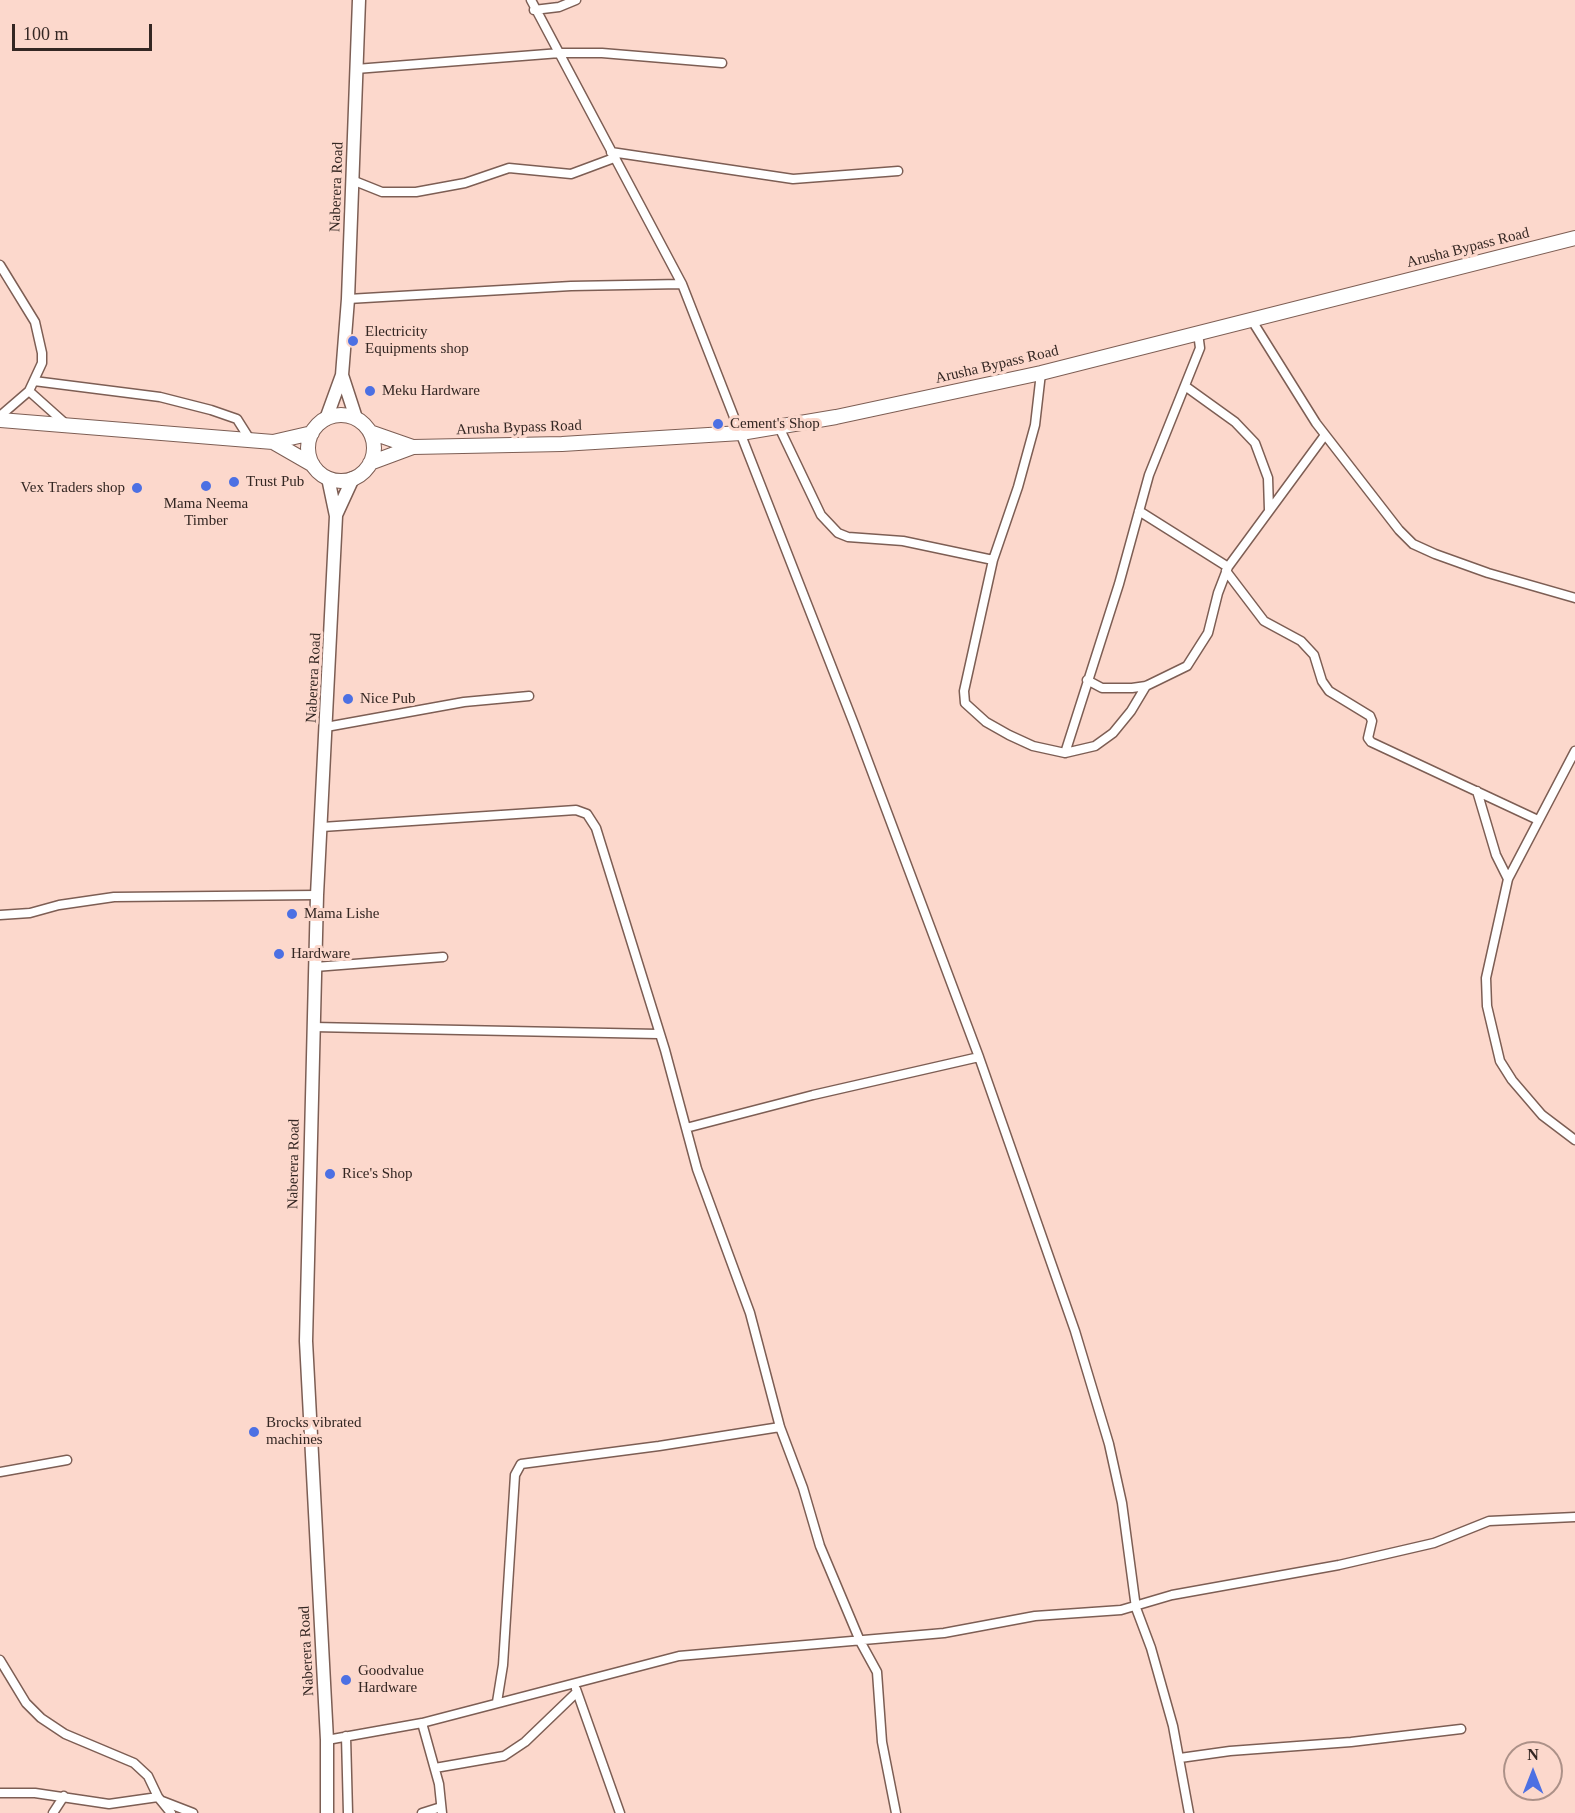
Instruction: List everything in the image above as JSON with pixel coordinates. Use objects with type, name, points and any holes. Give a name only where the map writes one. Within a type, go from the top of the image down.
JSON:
[{"type":"main road","name":"Arusha Bypass Road","points":[[353,478],[370,463],[413,447],[562,444],[741,434],[778,425],[836,417],[1041,373],[1575,238]]},
{"type":"main road","points":[[313,465],[308,444],[312,433],[326,419],[346,416],[356,418]]},
{"type":"main road","points":[[0,418],[68,426],[249,438],[273,442],[313,465],[328,478],[336,480],[353,478]]},
{"type":"main road","name":"Arusha Bypass Road","points":[[356,418],[370,432],[413,447]]},
{"type":"main road","points":[[370,432],[374,453],[370,463]]},
{"type":"main road","points":[[273,442],[312,433]]},
{"type":"street","name":"Naberera Road","points":[[326,419],[342,375],[348,299],[358,0]]},
{"type":"street","points":[[531,0],[534,10],[560,53],[682,284],[854,724],[979,1057],[1075,1331],[1109,1444],[1122,1503],[1136,1608],[1151,1648],[1180,1758],[1189,1813]]},
{"type":"street","points":[[534,10],[559,7],[576,0]]},
{"type":"street","points":[[356,69],[560,53],[602,53],[722,63]]},
{"type":"street","points":[[352,180],[382,192],[416,192],[465,183],[509,168],[571,174],[613,155],[793,179],[898,171]]},
{"type":"street","points":[[0,265],[38,330],[42,363],[29,392],[0,418]]},
{"type":"street","points":[[348,299],[560,287],[682,284]]},
{"type":"street","points":[[1251,319],[1325,435],[1399,530],[1413,543],[1456,562],[1575,598]]},
{"type":"street","points":[[1065,753],[1149,475],[1200,348],[1198,333]]},
{"type":"street","points":[[1041,373],[1035,425],[1028,456],[993,560],[964,691],[965,703],[986,722],[1009,735],[1033,746],[1065,753],[1095,746],[1113,733],[1131,711],[1146,686]]},
{"type":"street","name":"Naberera Road","points":[[342,375],[356,418]]},
{"type":"street","points":[[34,381],[160,397],[211,410],[237,419],[249,438]]},
{"type":"street","points":[[1185,386],[1235,422],[1255,443],[1268,478],[1269,510]]},
{"type":"street","points":[[29,392],[68,426]]},
{"type":"street","points":[[778,425],[821,515],[838,533],[848,537],[903,541],[993,560]]},
{"type":"street","points":[[1087,680],[1102,688],[1116,690],[1146,686],[1187,666],[1208,633],[1218,592],[1227,569],[1325,435]]},
{"type":"street","name":"Naberera Road","points":[[327,1813],[327,1740],[306,1341],[317,895],[336,516],[328,478]]},
{"type":"street","name":"Naberera Road","points":[[336,516],[353,478]]},
{"type":"street","points":[[1139,511],[1227,569],[1264,621],[1301,641],[1314,655],[1322,681],[1329,691],[1370,716],[1372,721],[1369,740],[1538,820]]},
{"type":"street","points":[[326,727],[464,702],[529,696]]},
{"type":"street","points":[[1575,751],[1508,879],[1486,978],[1487,1006],[1500,1061],[1512,1080],[1542,1115],[1575,1140]]},
{"type":"street","points":[[1478,791],[1496,855],[1508,879]]},
{"type":"street","points":[[322,827],[572,810],[586,814],[596,828],[658,1034],[665,1050],[697,1169],[750,1313],[780,1427],[820,1546],[860,1641],[877,1672],[882,1742],[896,1813]]},
{"type":"street","points":[[0,915],[30,913],[70,903],[114,897],[317,895]]},
{"type":"street","points":[[315,967],[443,957]]},
{"type":"street","points":[[313,1027],[658,1034]]},
{"type":"street","points":[[686,1128],[813,1095],[979,1057]]},
{"type":"street","points":[[497,1702],[503,1665],[515,1475],[521,1464],[780,1427]]},
{"type":"street","points":[[0,1472],[67,1460]]},
{"type":"street","points":[[327,1740],[423,1723],[679,1656],[767,1646],[860,1641],[944,1632],[1035,1616],[1136,1608],[1172,1595],[1339,1565],[1434,1543],[1489,1521],[1575,1517]]},
{"type":"street","points":[[0,1660],[27,1703],[40,1718],[65,1734],[134,1763],[148,1776],[160,1799],[171,1813]]},
{"type":"street","points":[[574,1682],[620,1813]]},
{"type":"street","points":[[435,1768],[504,1756],[525,1742],[577,1692]]},
{"type":"street","points":[[422,1813],[441,1810],[435,1768],[423,1723]]},
{"type":"street","points":[[1180,1758],[1461,1729]]},
{"type":"street","points":[[346,1736],[348,1813]]},
{"type":"street","points":[[0,1793],[21,1792],[64,1796],[121,1808],[160,1799],[193,1813]]},
{"type":"street","points":[[53,1813],[64,1796]]},
{"type":"place","name":"Electricity Equipments shop","points":[[353,341]]},
{"type":"place","name":"Meku Hardware","points":[[370,391]]},
{"type":"place","name":"Cement's Shop","points":[[718,424]]},
{"type":"place","name":"Trust Pub","points":[[234,482]]},
{"type":"place","name":"Mama Neema Timber","points":[[206,486]]},
{"type":"place","name":"Vex Traders shop","points":[[137,488]]},
{"type":"place","name":"Nice Pub","points":[[348,699]]},
{"type":"place","name":"Mama Lishe","points":[[292,914]]},
{"type":"place","name":"Hardware","points":[[279,954]]},
{"type":"place","name":"Rice's Shop","points":[[330,1174]]},
{"type":"place","name":"Brocks vibrated machines","points":[[254,1432]]},
{"type":"place","name":"Goodvalue Hardware","points":[[346,1680]]}]
